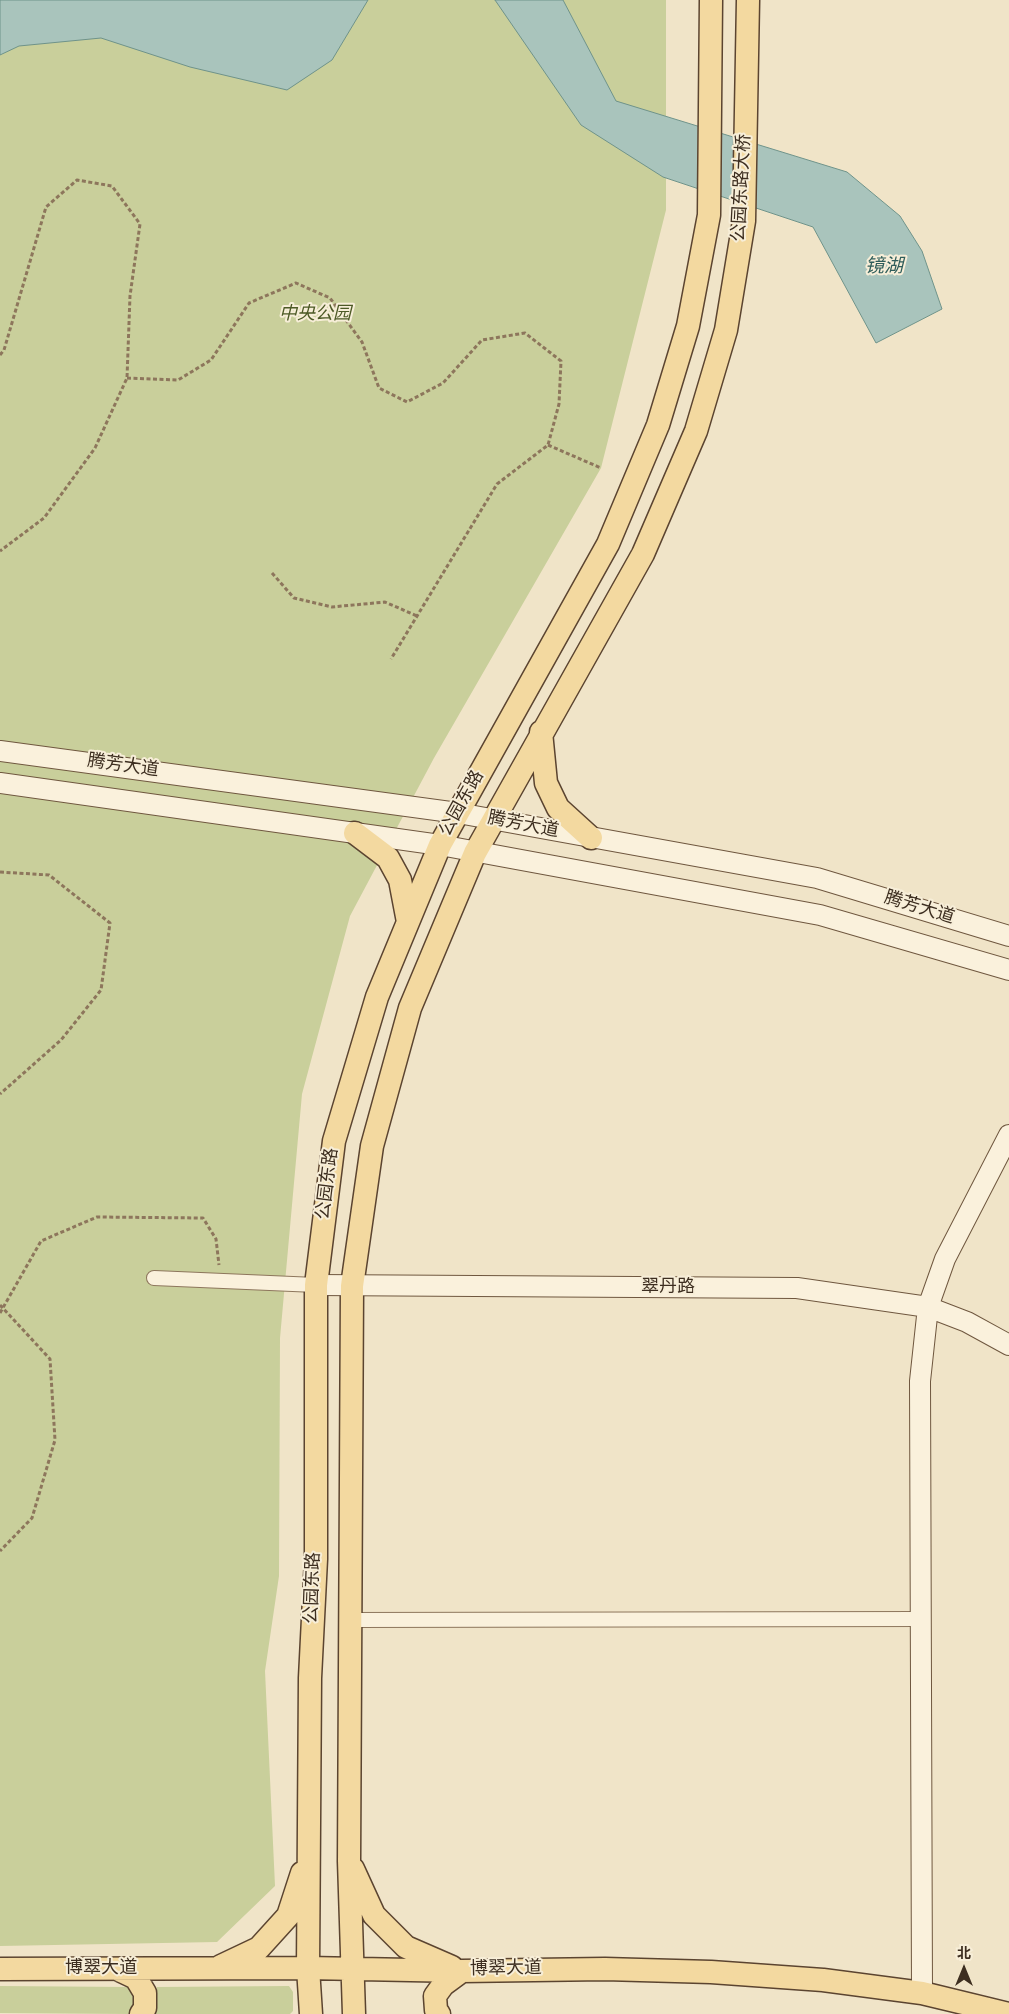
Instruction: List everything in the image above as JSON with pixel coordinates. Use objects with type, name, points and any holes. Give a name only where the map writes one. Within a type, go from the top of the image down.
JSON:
[{"type":"main road","name":"公园东路大桥","points":[[658,425],[688,326],[709,215],[711,0]]},
{"type":"main road","name":"公园东路大桥","points":[[696,432],[726,330],[744,221],[748,0]]},
{"type":"main road","name":"公园东路","points":[[311,2014],[308,1968],[310,1678],[316,1559],[316,1285],[334,1141],[377,997],[440,845],[608,544],[658,425]]},
{"type":"main road","name":"公园东路","points":[[354,2014],[351,1969],[349,1860],[352,1286],[372,1146],[407,1017],[475,852],[643,554],[696,432]]},
{"type":"main road","points":[[541,732],[546,783],[558,808],[591,838]]},
{"type":"main road","name":"腾芳大道","points":[[0,751],[458,813],[818,878],[1009,936]]},
{"type":"main road","name":"腾芳大道","points":[[0,783],[440,845],[820,915],[1009,970]]},
{"type":"main road","points":[[355,833],[388,858],[400,880],[408,922]]},
{"type":"main road","points":[[922,1993],[920,1381],[928,1307],[945,1258],[1009,1136]]},
{"type":"main road","name":"翠丹路","points":[[316,1285],[797,1288],[928,1307],[966,1322],[1009,1345]]},
{"type":"main road","points":[[216,1969],[259,1948],[288,1916],[309,1851]]},
{"type":"main road","points":[[349,1860],[374,1915],[406,1947],[462,1971]]},
{"type":"main road","name":"博翠大道","points":[[0,1969],[308,1968],[462,1971],[605,1969],[710,1972],[823,1980],[922,1993],[1009,2014]]},
{"type":"main road","points":[[117,1969],[136,1978],[145,1993],[145,2008],[141,2014]]},
{"type":"main road","points":[[438,2014],[435,1996],[443,1984],[462,1971]]},
{"type":"street","points":[[154,1278],[316,1285]]},
{"type":"street","points":[[350,1620],[921,1619]]},
{"type":"path","points":[[0,355],[4,350],[46,207],[77,180],[112,186],[140,224],[130,296],[127,378],[95,448],[44,518],[0,551]]},
{"type":"path","points":[[127,378],[178,380],[211,360],[249,302],[296,283],[330,298],[362,342],[379,388],[407,402],[443,383],[482,340],[525,333],[562,361],[559,404],[548,444],[497,484],[391,658]]},
{"type":"path","points":[[548,444],[601,468]]},
{"type":"path","points":[[272,573],[294,598],[332,607],[385,602],[417,616]]},
{"type":"path","points":[[0,872],[49,875],[110,923],[101,990],[60,1040],[0,1094]]},
{"type":"path","points":[[0,1313],[4,1309],[41,1240],[97,1217],[204,1218],[216,1239],[219,1266]]},
{"type":"path","points":[[0,1305],[50,1359],[55,1440],[32,1518],[0,1551]]},
{"type":"green space","name":"中央公园","points":[[0,0],[666,0],[666,210],[601,468],[434,758],[350,916],[302,1094],[280,1338],[279,1576],[265,1671],[275,1886],[217,1942],[0,1946]]},
{"type":"green space","points":[[0,1986],[129,1987],[137,1994],[137,2005],[129,2014],[0,2013]]},
{"type":"green space","points":[[289,1986],[293,1992],[293,2011],[290,2014],[156,2014],[154,2012],[154,1991],[157,1987]]},
{"type":"water","points":[[0,0],[368,0],[332,60],[287,90],[190,67],[101,38],[19,46],[0,55]]},
{"type":"water","name":"镜湖","points":[[495,0],[563,0],[616,101],[847,172],[900,216],[922,251],[942,309],[876,343],[813,227],[663,177],[581,125]]}]
